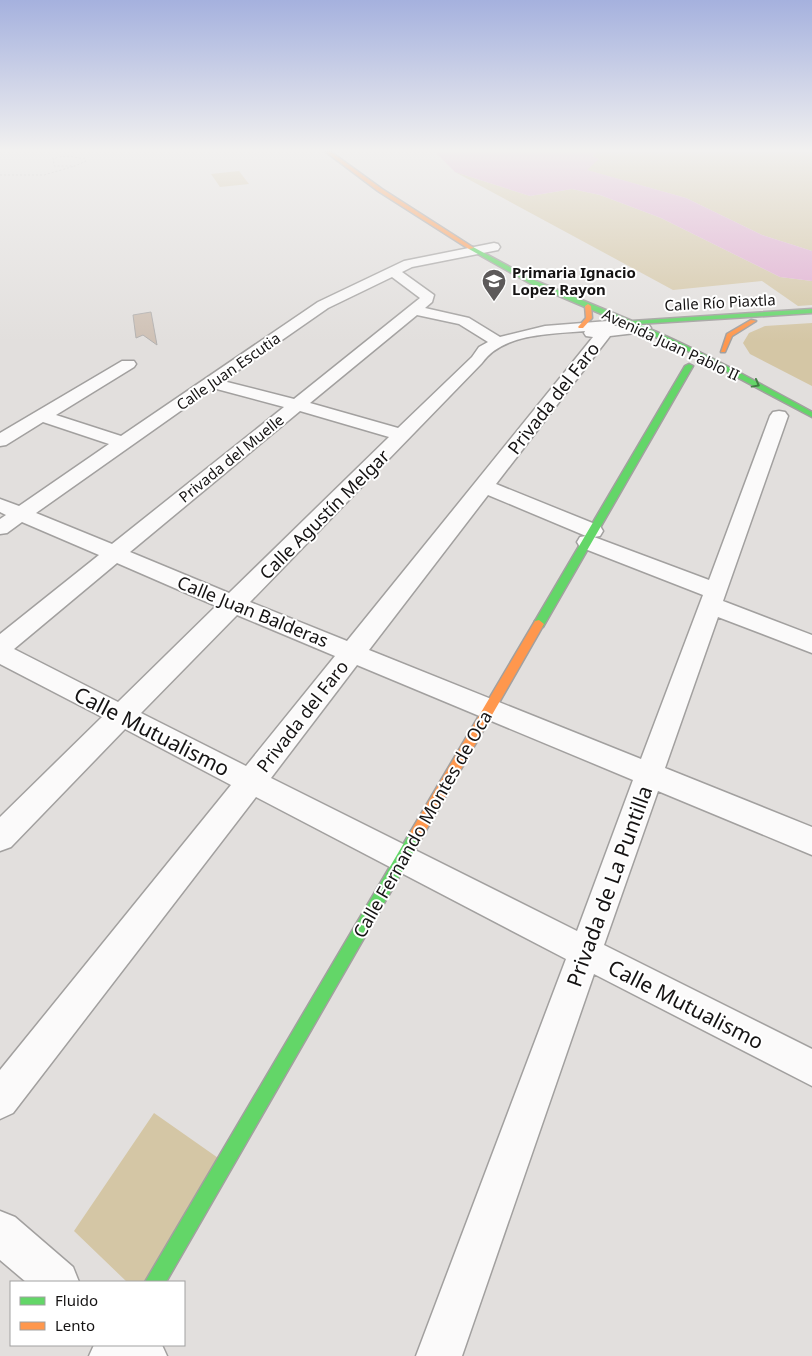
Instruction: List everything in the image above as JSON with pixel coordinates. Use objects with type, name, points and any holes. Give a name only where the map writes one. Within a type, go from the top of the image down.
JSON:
[{"type":"main road","name":"Avenida Juan Pablo II","points":[[423,215],[477,245],[533,283],[588,306],[643,324],[675,329]]},
{"type":"main road","points":[[441,215],[451,221]]},
{"type":"main road","name":"Avenida Juan Pablo II","points":[[503,253],[557,284],[643,324],[812,415]]},
{"type":"main road","points":[[588,306],[593,330]]},
{"type":"main road","name":"Calle Río Piaxtla","points":[[643,324],[812,311]]},
{"type":"main road","name":"Calle Río Piaxtla","points":[[675,329],[812,317]]},
{"type":"main road","points":[[723,351],[728,335],[753,321]]},
{"type":"main road","name":"Calle Fernando Montes de Oca","points":[[156,1281],[689,366]]},
{"type":"street","name":"Avenida Juan Pablo II","points":[[477,245],[503,253]]},
{"type":"street","name":"Calle Juan Escutia","points":[[0,528],[11,509],[124,443],[323,305],[408,264],[477,245]]},
{"type":"street","name":"Privada del Muelle","points":[[0,647],[113,553],[426,300],[428,295],[393,272]]},
{"type":"street","points":[[415,310],[464,321],[498,342]]},
{"type":"street","name":"Calle Agustín Melgar","points":[[477,360],[514,344],[593,330],[643,324]]},
{"type":"street","name":"Calle Agustín Melgar","points":[[0,837],[402,436],[477,360],[485,349],[498,342],[528,334],[593,330],[643,324]]},
{"type":"street","name":"Privada del Faro","points":[[0,1100],[484,486],[593,330]]},
{"type":"street","points":[[0,441],[128,364]]},
{"type":"street","points":[[211,383],[297,405],[402,436]]},
{"type":"street","points":[[42,416],[124,443]]},
{"type":"street","name":"Privada de La Puntilla","points":[[439,1356],[779,416]]},
{"type":"street","points":[[484,486],[590,536],[713,598],[812,644]]},
{"type":"street","name":"Calle Juan Balderas","points":[[11,509],[233,604],[812,841]]},
{"type":"street","name":"Calle Mutualismo","points":[[0,653],[812,1068]]},
{"type":"street","points":[[0,1232],[57,1281]]},
{"type":"street","points":[[131,1346],[144,1356]]},
{"type":"shaded area","points":[[535,215],[654,215],[780,277],[812,281],[812,305],[798,306],[762,281],[673,290]]},
{"type":"shaded area","points":[[654,215],[721,215],[762,235],[812,251],[812,281],[780,277]]},
{"type":"shaded area","points":[[721,215],[812,215],[812,251],[762,235]]},
{"type":"shaded area","points":[[812,323],[812,386],[750,354],[743,343],[749,333],[765,326]]},
{"type":"shaded area","points":[[154,1113],[221,1160],[145,1281],[126,1281],[74,1231]]},
{"type":"building","points":[[151,312],[157,345],[143,335],[136,338],[133,315]]},
{"type":"traffic: fast","points":[[471,248],[533,283],[643,328],[686,348],[812,415]]},
{"type":"traffic: fast","points":[[634,322],[812,311]]},
{"type":"traffic: fast","points":[[539,624],[689,366]]},
{"type":"traffic: fast","points":[[156,1281],[416,835]]},
{"type":"traffic: slow","points":[[420,215],[471,248]]},
{"type":"traffic: slow","points":[[581,327],[589,318],[588,306]]},
{"type":"traffic: slow","points":[[723,351],[729,335],[753,321]]},
{"type":"traffic: slow","points":[[416,835],[539,624]]},
{"type":"place","name":"Primaria Ignacio Lopez Rayon","points":[[494,302]]}]
